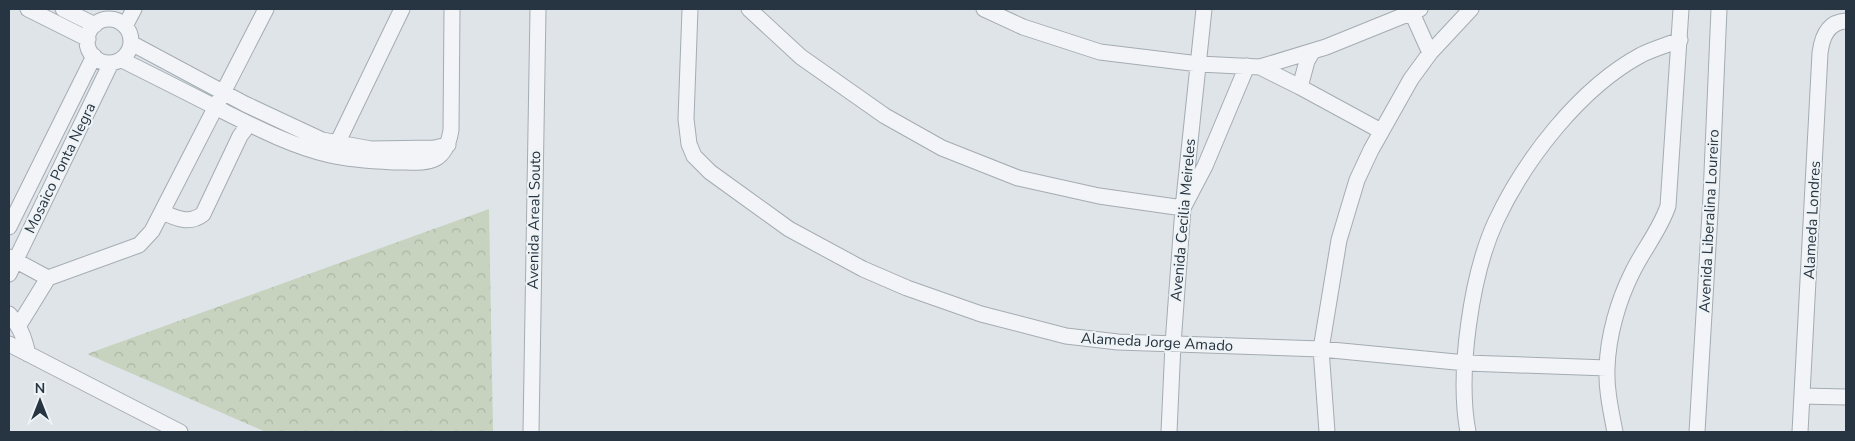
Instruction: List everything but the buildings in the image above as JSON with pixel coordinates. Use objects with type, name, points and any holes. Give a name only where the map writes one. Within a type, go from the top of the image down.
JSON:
[{"type":"street","points":[[28,9],[88,39]]},
{"type":"street","points":[[62,9],[95,25]]},
{"type":"street","points":[[125,26],[134,9]]},
{"type":"street","points":[[28,354],[24,336],[14,319],[48,278],[139,245],[152,231],[266,9]]},
{"type":"street","points":[[334,150],[402,9]]},
{"type":"street","points":[[117,61],[128,52],[132,43],[130,34],[125,26],[113,14],[91,29],[88,39],[89,48],[94,56],[102,62],[117,61],[249,124],[304,147],[334,150],[434,148],[448,145],[451,130],[452,9]]},
{"type":"street","name":"Avenida Areal Souto","points":[[531,432],[538,9]]},
{"type":"street","name":"Alameda Jorge Amado","points":[[690,9],[686,119],[689,144],[694,156],[710,172],[789,229],[863,269],[907,288],[981,314],[1066,336],[1118,342],[1321,349],[1466,363],[1607,368]]},
{"type":"street","points":[[749,9],[802,57],[885,116],[942,148],[1018,178],[1099,196],[1183,208],[1253,67]]},
{"type":"street","points":[[984,9],[1022,27],[1100,52],[1199,64],[1253,67],[1313,51],[1416,11],[1430,53]]},
{"type":"street","name":"Avenida Cecilia Meireles","points":[[1169,432],[1183,208],[1204,9]]},
{"type":"street","points":[[1327,432],[1321,349],[1339,240],[1357,180],[1381,131],[1411,79],[1430,53],[1471,9]]},
{"type":"street","points":[[1615,432],[1608,395],[1607,368],[1611,339],[1619,305],[1632,273],[1664,219],[1668,206],[1681,9]]},
{"type":"street","name":"Avenida Liberalina Loureiro","points":[[1697,432],[1711,196],[1719,9]]},
{"type":"street","name":"Alameda Londres","points":[[1800,432],[1820,53],[1822,39],[1829,28],[1841,21],[1846,21]]},
{"type":"street","points":[[1468,432],[1465,395],[1469,319],[1482,263],[1496,222],[1534,157],[1555,128],[1593,90],[1604,80],[1642,54],[1680,40]]},
{"type":"street","points":[[132,43],[223,92],[309,135],[334,150]]},
{"type":"street","points":[[1300,87],[1304,69],[1313,51]]},
{"type":"street","name":"Mosaico Ponta Negra","points":[[9,227],[94,56]]},
{"type":"street","name":"Mosaico Ponta Negra","points":[[11,264],[117,61]]},
{"type":"street","points":[[1253,67],[1300,87],[1381,131]]},
{"type":"street","points":[[162,212],[181,220],[198,218],[203,214],[240,136],[249,124]]},
{"type":"street","points":[[11,264],[48,278]]},
{"type":"street","points":[[9,344],[180,432]]},
{"type":"street","points":[[1802,396],[1846,397]]},
{"type":"street","points":[[1170,403],[1176,432]]},
{"type":"green space","points":[[489,209],[493,432],[266,432],[87,354]]}]
